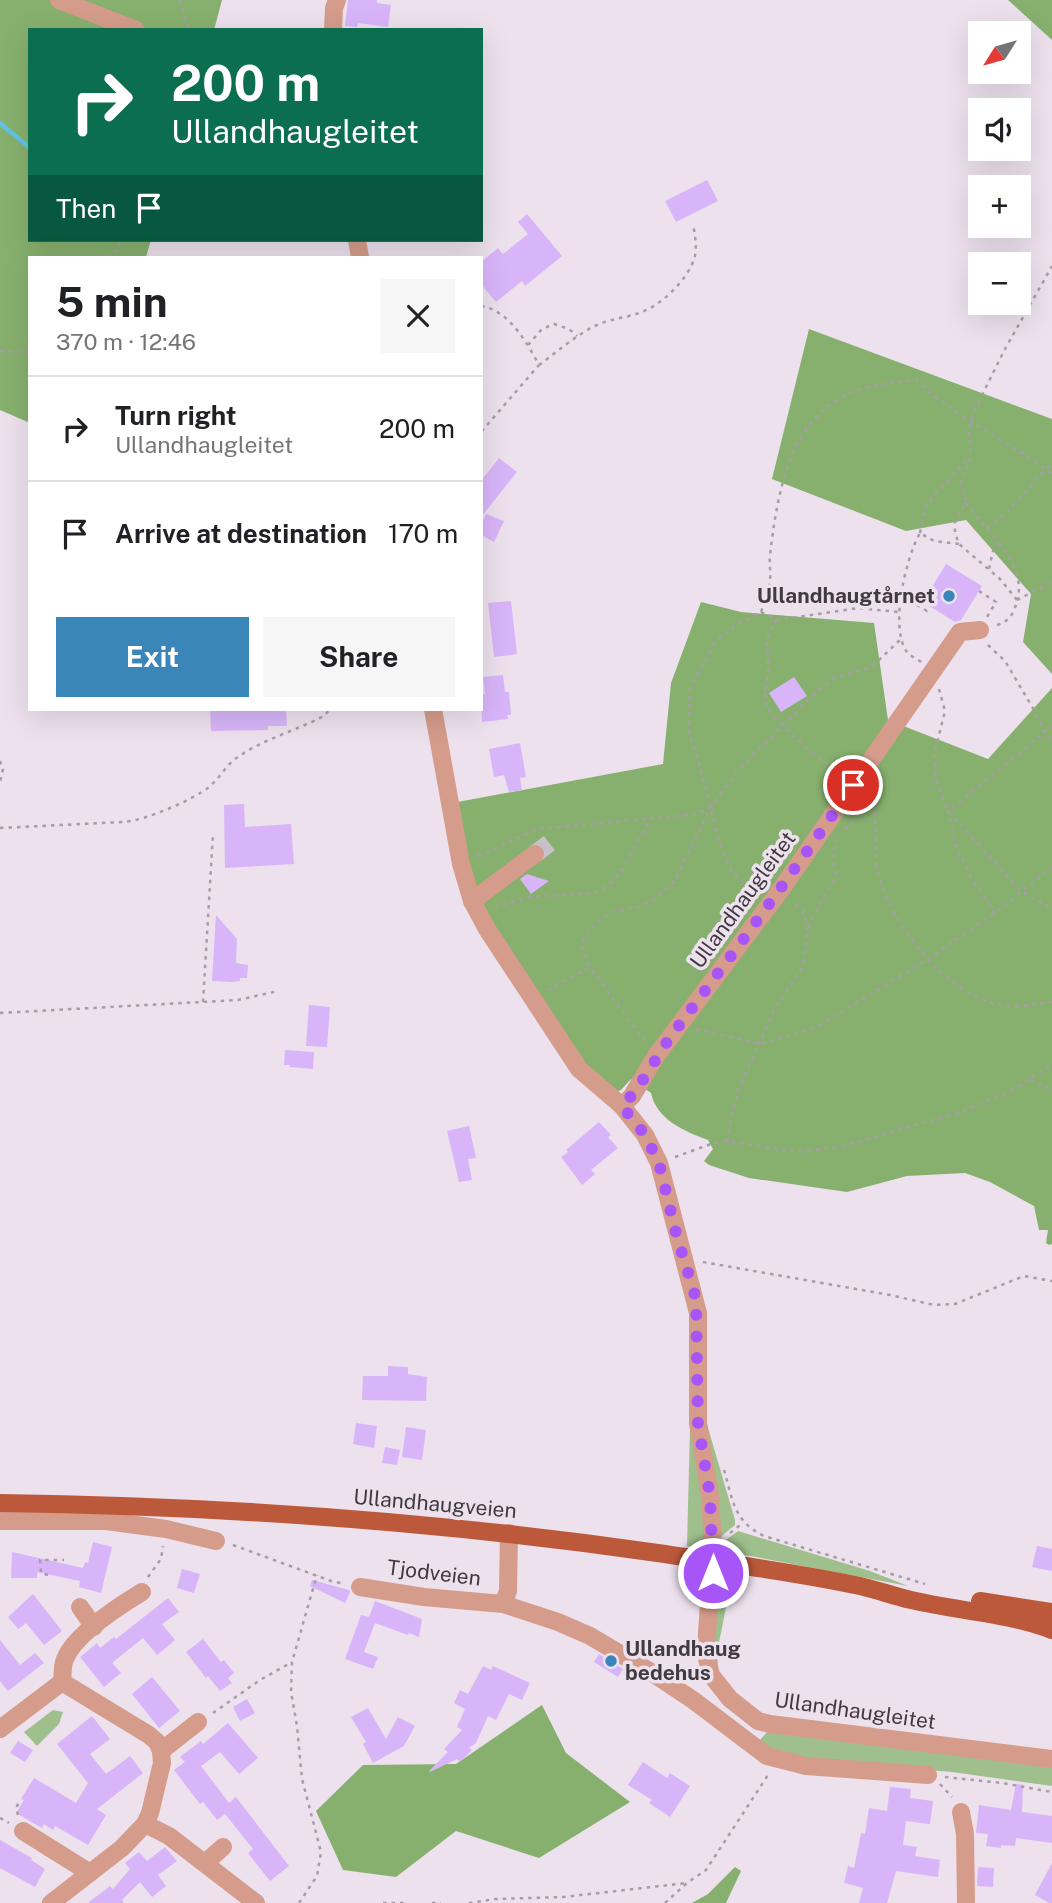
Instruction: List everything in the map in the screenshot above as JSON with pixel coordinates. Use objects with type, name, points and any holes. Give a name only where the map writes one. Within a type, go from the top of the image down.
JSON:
[{"type":"main road","name":"Ullandhaugveien","points":[[0,1503],[142,1505],[358,1519],[509,1533],[738,1565],[862,1587],[912,1600],[1034,1623],[1052,1630]]},
{"type":"main road","name":"Ullandhaugveien","points":[[862,1587],[912,1591],[1052,1612]]},
{"type":"street","points":[[59,0],[131,28]]},
{"type":"street","points":[[333,28],[337,0]]},
{"type":"street","name":"Ullandhaugleitet","points":[[622,1106],[632,1096],[656,1056],[782,888],[960,632],[984,638]]},
{"type":"street","points":[[433,711],[461,864],[475,906],[487,929],[579,1069],[622,1106],[645,1135],[659,1163],[696,1299],[698,1423],[710,1496],[713,1573],[706,1647],[711,1675],[692,1700]]},
{"type":"street","points":[[475,906],[535,854]]},
{"type":"street","points":[[0,1521],[106,1521],[166,1529],[216,1541]]},
{"type":"street","name":"Tjodveien","points":[[503,1604],[508,1591],[509,1533]]},
{"type":"street","name":"Tjodveien","points":[[360,1587],[424,1597],[503,1604],[533,1612],[590,1636],[692,1700],[767,1756],[806,1766],[928,1775]]},
{"type":"street","points":[[0,1729],[62,1682],[65,1658],[76,1642],[115,1609],[142,1592]]},
{"type":"street","points":[[80,1607],[94,1627]]},
{"type":"street","name":"Ullandhaugleitet","points":[[711,1675],[730,1699],[758,1721],[770,1724],[1052,1759]]},
{"type":"street","points":[[51,1903],[122,1848],[145,1824],[162,1763],[157,1742],[149,1735],[62,1682]]},
{"type":"street","points":[[747,1742],[758,1721]]},
{"type":"street","points":[[161,1751],[198,1722]]},
{"type":"street","points":[[961,1812],[965,1834],[966,1903]]},
{"type":"street","points":[[145,1824],[169,1836],[256,1903]]},
{"type":"street","points":[[23,1831],[90,1873]]},
{"type":"street","points":[[205,1863],[223,1847]]},
{"type":"path","points":[[180,0],[188,28]]},
{"type":"path","points":[[483,430],[539,365],[577,336],[601,323],[641,313],[663,299],[681,280],[694,258],[696,239],[693,224]]},
{"type":"path","points":[[108,256],[119,248],[119,242]]},
{"type":"path","points":[[1052,266],[979,397],[969,431],[971,456],[961,481],[966,502],[1015,567],[1019,594],[1015,611],[984,638],[1007,664],[1052,741]]},
{"type":"path","points":[[483,307],[501,313],[528,345],[539,365]]},
{"type":"path","points":[[528,345],[542,329],[554,324],[569,329],[577,336]]},
{"type":"path","points":[[0,351],[28,352]]},
{"type":"path","points":[[769,906],[733,872],[721,848],[697,755],[689,735],[690,688],[716,641],[735,626],[761,612],[770,583],[769,559],[779,494],[804,430],[825,408],[848,394],[916,380],[936,399],[1052,474]]},
{"type":"path","points":[[971,456],[932,497],[925,509],[920,533],[912,547],[899,612],[907,652],[933,671],[945,711],[942,733],[934,756],[936,779],[948,811],[957,849],[971,877],[995,913]]},
{"type":"path","points":[[987,528],[1007,512],[1052,463]]},
{"type":"path","points":[[966,502],[955,522],[959,544],[1000,579],[1017,600]]},
{"type":"path","points":[[920,533],[933,541],[959,544]]},
{"type":"path","points":[[989,569],[993,551],[999,543]]},
{"type":"path","points":[[1017,600],[1052,582]]},
{"type":"path","points":[[979,591],[996,602]]},
{"type":"path","points":[[901,599],[911,601],[927,611],[930,607]]},
{"type":"path","points":[[761,612],[777,620],[858,608],[899,612]]},
{"type":"path","points":[[777,620],[765,642],[768,667],[765,692],[767,708],[783,726],[853,785],[876,795]]},
{"type":"path","points":[[656,1056],[590,967],[582,948],[584,938],[596,923],[610,912],[638,907],[654,899],[674,882],[711,807],[737,771],[819,689],[835,677],[866,669],[902,637]]},
{"type":"path","points":[[0,828],[138,821],[150,817],[209,787],[235,759],[257,746],[324,716],[329,711]]},
{"type":"path","points":[[948,811],[1052,726]]},
{"type":"path","points":[[0,761],[3,769],[0,782]]},
{"type":"path","points":[[845,829],[876,795]]},
{"type":"path","points":[[876,795],[878,873],[888,904],[928,959],[952,981],[985,1000],[1009,1006],[1052,1002]]},
{"type":"path","points":[[461,864],[538,829],[695,814],[711,807]]},
{"type":"path","points":[[948,811],[1021,892],[1052,909]]},
{"type":"path","points":[[475,906],[528,897],[595,893],[608,886],[624,867],[650,819]]},
{"type":"path","points":[[203,1002],[213,834]]},
{"type":"path","points":[[729,1141],[731,1118],[738,1091],[773,1012],[803,966],[808,927],[836,876],[832,855],[837,837]]},
{"type":"path","points":[[679,1025],[760,1044],[815,1028],[928,959],[995,913],[1052,867]]},
{"type":"path","points":[[782,888],[803,911],[808,927]]},
{"type":"path","points":[[533,998],[590,967]]},
{"type":"path","points":[[0,1013],[238,1000],[278,990]]},
{"type":"path","points":[[659,1163],[711,1144],[729,1141],[796,1152],[839,1147],[958,1113],[1007,1093],[1052,1065]]},
{"type":"path","points":[[1030,1080],[1052,1090]]},
{"type":"path","points":[[683,1257],[934,1305],[955,1304],[1024,1276],[1052,1281]]},
{"type":"path","points":[[724,1469],[743,1523],[764,1536],[928,1585]]},
{"type":"path","points":[[728,1534],[743,1523]]},
{"type":"path","points":[[142,1592],[148,1577],[161,1559],[166,1529]]},
{"type":"path","points":[[216,1541],[241,1546],[331,1581]]},
{"type":"path","points":[[48,1575],[41,1573],[40,1560],[64,1560]]},
{"type":"path","points":[[299,1903],[317,1875],[321,1852],[302,1779],[298,1726],[291,1692],[292,1662],[317,1575]]},
{"type":"path","points":[[198,1722],[292,1662]]},
{"type":"path","points":[[665,1903],[706,1870],[769,1773]]},
{"type":"path","points":[[928,1775],[1002,1783],[1052,1792]]},
{"type":"path","points":[[928,1775],[947,1790],[961,1812]]},
{"type":"path","points":[[469,1903],[495,1899],[563,1897],[687,1883]]},
{"type":"path","points":[[383,1903],[404,1903]]},
{"type":"path","points":[[432,1903],[441,1903]]},
{"type":"green space","points":[[0,0],[222,0],[215,28],[28,28],[28,242],[150,242],[146,256],[28,256],[28,422],[0,410]]},
{"type":"green space","points":[[1008,0],[1052,0],[1052,40]]},
{"type":"green space","points":[[809,329],[1052,419],[1052,674],[1023,642],[1031,594],[966,520],[906,531],[772,479]]},
{"type":"green space","points":[[701,602],[741,612],[874,623],[888,720],[988,759],[1052,688],[1052,1244],[1046,1243],[1048,1230],[1039,1230],[1034,1206],[990,1182],[965,1173],[907,1176],[847,1192],[749,1178],[709,1165],[704,1161],[713,1149],[708,1140],[681,1128],[665,1117],[651,1093],[631,1079],[621,1090],[615,1092],[594,1076],[486,913],[468,870],[452,803],[663,764],[671,683]]},
{"type":"green space","points":[[706,1421],[735,1520],[735,1525],[719,1538]]},
{"type":"green space","points":[[692,1427],[695,1444],[708,1549],[687,1546]]},
{"type":"green space","points":[[738,1531],[870,1571],[908,1586],[719,1550],[719,1545]]},
{"type":"green space","points":[[719,1572],[740,1575],[740,1582],[732,1590],[727,1602],[717,1653],[718,1666],[713,1655]]},
{"type":"green space","points":[[542,1705],[566,1753],[630,1802],[539,1858],[456,1831],[396,1877],[343,1870],[316,1811],[363,1765],[456,1764]]},
{"type":"green space","points":[[53,1710],[63,1712],[59,1724],[37,1746],[24,1732]]},
{"type":"green space","points":[[767,1732],[1052,1766],[1052,1786],[952,1772],[784,1758],[759,1741]]},
{"type":"green space","points":[[735,1867],[741,1871],[726,1903],[692,1903],[708,1894]]},
{"type":"building","points":[[348,0],[377,0],[377,3],[391,5],[388,27],[358,23],[357,27],[345,26]]},
{"type":"building","points":[[707,180],[718,201],[676,222],[665,201]]},
{"type":"building","points":[[527,214],[562,256],[525,286],[522,281],[496,302],[483,286],[483,260],[498,248],[503,254],[528,234],[518,222]]},
{"type":"building","points":[[499,458],[517,472],[483,514],[483,478]]},
{"type":"building","points":[[486,514],[504,521],[494,542],[483,536]]},
{"type":"building","points":[[946,564],[982,586],[961,620],[955,622],[923,602]]},
{"type":"building","points":[[511,601],[517,654],[494,657],[488,603]]},
{"type":"building","points":[[503,675],[505,692],[509,692],[511,715],[507,715],[508,719],[482,722],[485,694],[483,677]]},
{"type":"building","points":[[794,677],[807,696],[781,712],[769,693]]},
{"type":"building","points":[[210,711],[286,711],[287,726],[268,726],[268,730],[211,731]]},
{"type":"building","points":[[520,743],[526,777],[520,778],[522,790],[509,792],[504,775],[494,777],[489,749]]},
{"type":"building","points":[[244,804],[245,827],[291,824],[294,864],[225,868],[224,805]]},
{"type":"building","points":[[527,874],[549,881],[531,894],[520,879]]},
{"type":"building","points":[[216,915],[237,939],[236,963],[248,965],[247,978],[240,978],[240,981],[212,981]]},
{"type":"building","points":[[309,1005],[330,1007],[327,1047],[306,1046]]},
{"type":"building","points":[[285,1050],[314,1052],[313,1069],[284,1065]]},
{"type":"building","points":[[599,1122],[618,1148],[591,1170],[595,1174],[582,1185],[561,1157]]},
{"type":"building","points":[[469,1126],[476,1158],[468,1159],[472,1180],[459,1182],[447,1131]]},
{"type":"building","points":[[388,1366],[408,1367],[408,1374],[427,1377],[426,1401],[362,1400],[363,1376],[388,1376]]},
{"type":"building","points":[[356,1423],[377,1426],[374,1448],[353,1444]]},
{"type":"building","points":[[406,1427],[426,1430],[422,1460],[402,1457]]},
{"type":"building","points":[[385,1447],[400,1450],[397,1465],[382,1463]]},
{"type":"building","points":[[93,1542],[112,1547],[101,1593],[79,1587],[80,1581],[37,1572],[37,1578],[11,1578],[12,1552],[83,1568],[85,1562],[88,1563]]},
{"type":"building","points":[[1037,1546],[1052,1549],[1052,1571],[1032,1567]]},
{"type":"building","points":[[182,1569],[200,1574],[194,1593],[177,1588]]},
{"type":"building","points":[[312,1580],[349,1590],[345,1603],[310,1586]]},
{"type":"building","points":[[33,1594],[62,1631],[44,1645],[26,1623],[18,1629],[8,1617]]},
{"type":"building","points":[[168,1598],[179,1612],[162,1624],[175,1640],[157,1655],[143,1638],[112,1663],[121,1673],[104,1687],[80,1657],[97,1643],[100,1648],[114,1637],[116,1639]]},
{"type":"building","points":[[375,1601],[422,1619],[419,1637],[375,1623],[364,1652],[378,1657],[373,1669],[345,1659],[361,1615],[369,1617]]},
{"type":"building","points":[[203,1639],[221,1662],[224,1660],[234,1673],[228,1678],[232,1683],[220,1691],[186,1652]]},
{"type":"building","points":[[0,1640],[20,1665],[35,1653],[44,1663],[8,1691],[0,1681]]},
{"type":"building","points":[[599,1654],[623,1669],[618,1677],[594,1662]]},
{"type":"building","points":[[483,1666],[491,1670],[493,1666],[530,1683],[522,1700],[509,1694],[496,1720],[488,1716],[476,1743],[469,1748],[472,1750],[460,1762],[457,1759],[430,1772],[448,1752],[444,1749],[462,1730],[457,1727],[465,1709],[454,1703],[460,1690],[468,1694]]},
{"type":"building","points":[[152,1677],[180,1711],[159,1728],[132,1694]]},
{"type":"building","points":[[247,1699],[255,1713],[240,1721],[233,1707]]},
{"type":"building","points":[[368,1708],[386,1739],[398,1717],[415,1726],[404,1746],[373,1763],[363,1744],[366,1742],[351,1717]]},
{"type":"building","points":[[92,1716],[110,1739],[90,1754],[106,1774],[130,1756],[143,1773],[97,1809],[106,1815],[88,1845],[55,1826],[53,1830],[44,1824],[42,1828],[16,1813],[34,1778],[76,1803],[88,1783],[57,1744]]},
{"type":"building","points":[[228,1723],[258,1758],[239,1774],[220,1752],[201,1766],[229,1803],[236,1797],[289,1866],[270,1881],[248,1853],[253,1849],[225,1814],[217,1820],[203,1802],[200,1804],[174,1770],[185,1762],[180,1757],[201,1741],[203,1744]]},
{"type":"building","points":[[18,1741],[33,1750],[25,1762],[10,1753]]},
{"type":"building","points":[[643,1762],[667,1778],[670,1773],[690,1786],[670,1817],[649,1803],[652,1800],[628,1785]]},
{"type":"building","points":[[1016,1784],[1023,1785],[1022,1812],[1052,1816],[1052,1843],[1016,1838],[1015,1846],[1001,1845],[1001,1848],[986,1846],[988,1834],[976,1833],[979,1805],[1011,1810]]},
{"type":"building","points":[[890,1787],[911,1789],[910,1798],[933,1801],[930,1824],[906,1821],[903,1845],[917,1847],[915,1856],[940,1860],[938,1877],[896,1871],[887,1903],[859,1903],[863,1888],[844,1883],[848,1866],[854,1868],[861,1833],[865,1834],[869,1808],[887,1811]]},
{"type":"building","points":[[0,1840],[32,1858],[31,1860],[45,1869],[35,1887],[0,1868]]},
{"type":"building","points":[[165,1847],[177,1861],[158,1875],[166,1886],[152,1897],[140,1882],[122,1900],[124,1903],[88,1903],[110,1886],[113,1889],[130,1869],[125,1863],[139,1852],[147,1861]]},
{"type":"building","points":[[1052,1863],[1052,1903],[1049,1903],[1035,1895]]},
{"type":"building","points":[[978,1867],[994,1868],[993,1887],[977,1886]]},
{"type":"waterway","points":[[0,123],[28,146]]},
{"type":"tunnel","points":[[535,854],[552,841]]},
{"type":"place","name":"Ullandhaugtårnet","points":[[949,596]]},
{"type":"place","name":"Ullandhaug bedehus","points":[[611,1661]]},
{"type":"route","points":[[713,1573],[710,1496],[698,1423],[696,1299],[659,1163],[645,1135],[622,1106],[632,1096],[656,1056],[782,888],[853,785]]}]
